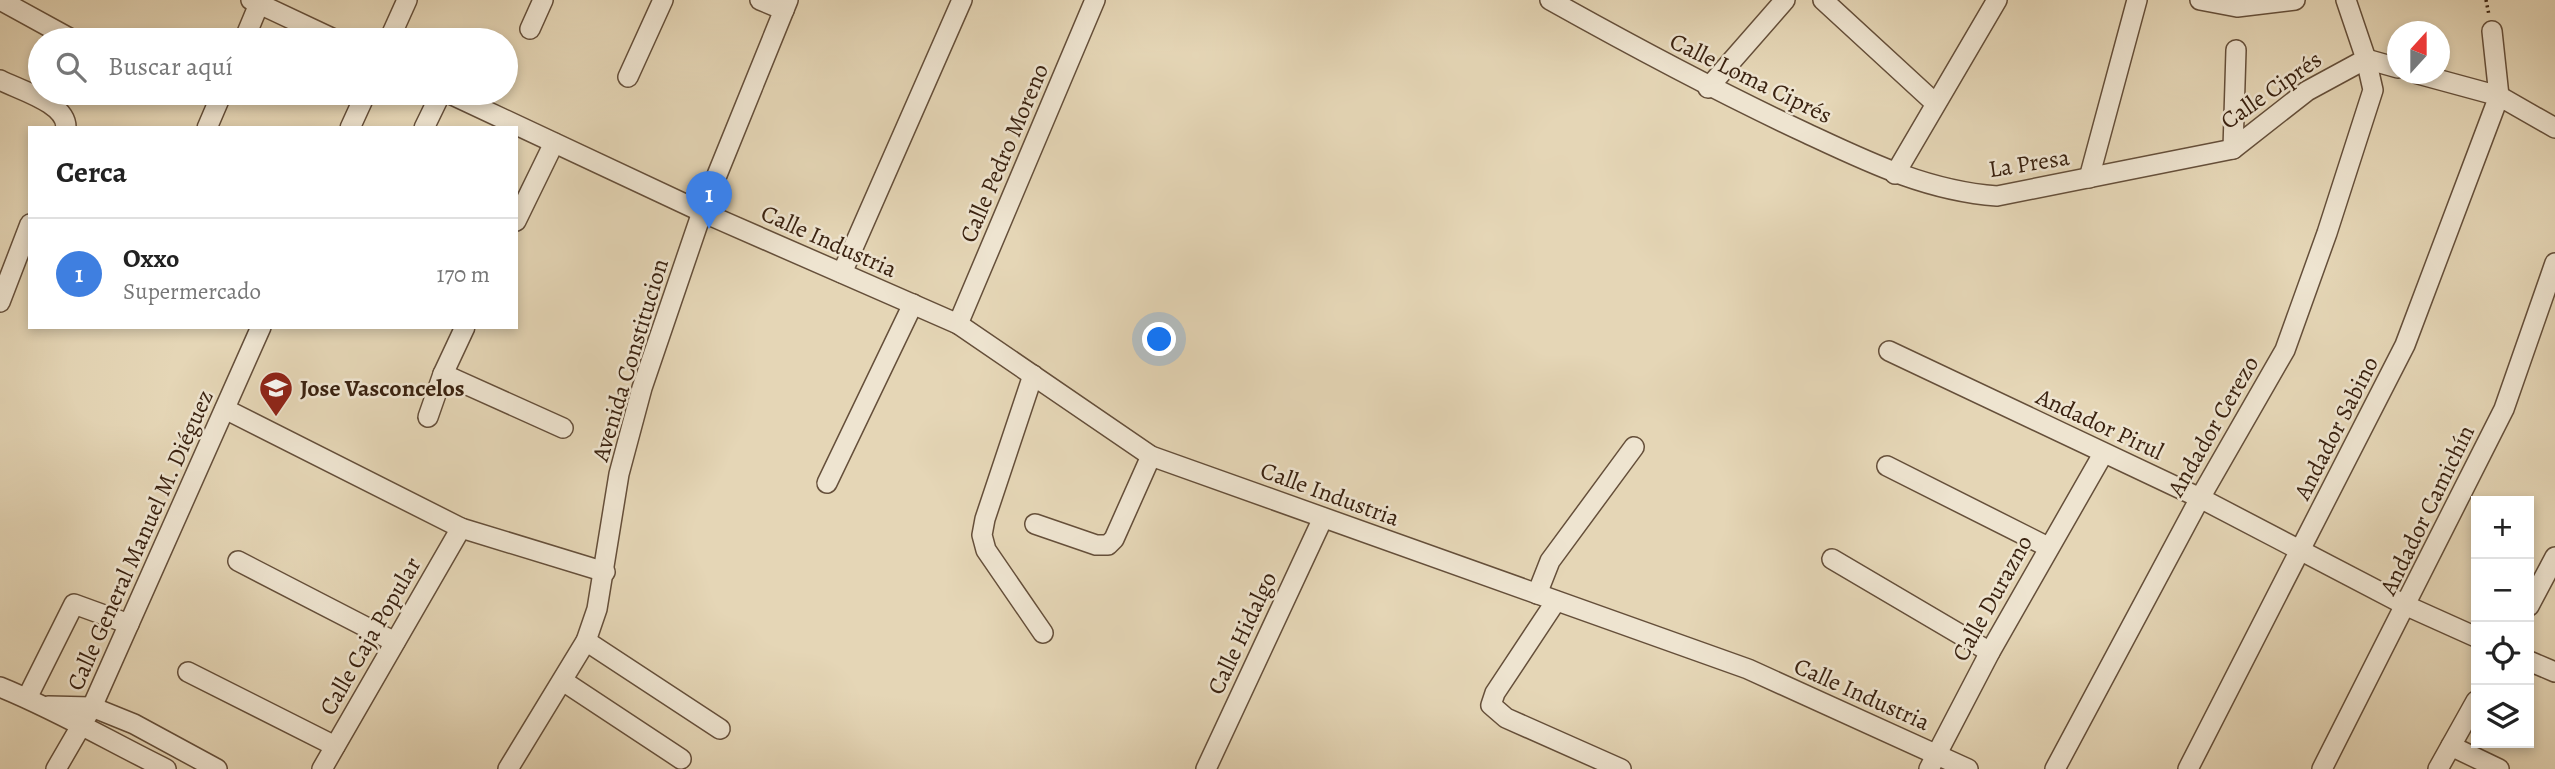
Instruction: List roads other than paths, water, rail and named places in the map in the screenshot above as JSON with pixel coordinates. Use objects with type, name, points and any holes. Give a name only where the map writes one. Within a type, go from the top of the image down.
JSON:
[{"type":"street","points":[[0,0],[52,28]]},
{"type":"street","points":[[394,28],[407,0]]},
{"type":"street","points":[[530,29],[543,0]]},
{"type":"street","points":[[628,77],[663,0]]},
{"type":"street","points":[[760,0],[786,5]]},
{"type":"street","points":[[842,273],[962,0]]},
{"type":"street","name":"Calle Pedro Moreno","points":[[958,324],[1095,0]]},
{"type":"street","name":"Calle Loma Ciprés","points":[[1550,0],[1708,88],[1895,174]]},
{"type":"street","points":[[1708,88],[1785,0]]},
{"type":"street","points":[[1824,0],[1935,103]]},
{"type":"street","points":[[1895,174],[1997,0]]},
{"type":"street","points":[[2089,178],[2137,0]]},
{"type":"street","points":[[2200,0],[2237,7],[2295,0]]},
{"type":"street","points":[[2346,0],[2366,59],[2387,65]]},
{"type":"street","points":[[247,28],[255,2],[310,28]]},
{"type":"street","name":"Avenida Constitucion","points":[[508,769],[586,641],[605,572],[619,474],[642,388],[702,212],[786,5]]},
{"type":"street","points":[[2492,31],[2499,96]]},
{"type":"street","points":[[2232,149],[2236,50]]},
{"type":"street","name":"Calle Ciprés","points":[[2089,178],[2232,149],[2307,91],[2366,59]]},
{"type":"street","name":"Andador Cerezo","points":[[2055,769],[2200,498],[2285,350],[2327,233],[2373,90],[2366,59]]},
{"type":"street","points":[[0,80],[28,94]]},
{"type":"street","points":[[2450,83],[2499,96],[2555,128]]},
{"type":"street","name":"Andador Sabino","points":[[2188,769],[2301,553],[2405,345],[2499,96]]},
{"type":"street","points":[[50,105],[60,110],[66,124]]},
{"type":"street","points":[[208,126],[217,105]]},
{"type":"street","points":[[351,126],[361,105]]},
{"type":"street","points":[[425,126],[435,105]]},
{"type":"street","name":"Calle Industria","points":[[473,105],[702,212],[958,324],[1151,456],[1748,669],[1933,762],[1968,769]]},
{"type":"street","points":[[518,217],[554,143]]},
{"type":"street","name":"La Presa","points":[[1895,174],[1961,193],[1997,196],[2089,178]]},
{"type":"street","points":[[0,302],[26,242]]},
{"type":"street","name":"Andador Camichín","points":[[2322,769],[2407,606],[2504,409],[2555,263]]},
{"type":"street","points":[[827,483],[913,304]]},
{"type":"street","name":"Calle General Manuel M. Diéguez","points":[[56,769],[92,707],[260,329]]},
{"type":"street","points":[[428,417],[443,374],[465,329]]},
{"type":"street","name":"Andador Pirul","points":[[1889,351],[2200,498],[2301,553],[2471,635]]},
{"type":"street","points":[[443,374],[563,428]]},
{"type":"street","points":[[1032,374],[982,535],[986,550],[1043,633]]},
{"type":"street","points":[[225,409],[461,528],[605,572]]},
{"type":"street","points":[[1537,594],[1550,561],[1633,447]]},
{"type":"street","name":"Calle Durazno","points":[[1933,762],[1990,652],[2103,454]]},
{"type":"street","points":[[1035,524],[1096,545],[1108,545],[1114,539],[1151,456]]},
{"type":"street","points":[[1887,466],[2048,547]]},
{"type":"street","name":"Calle Hidalgo","points":[[1206,769],[1323,518]]},
{"type":"street","name":"Calle Caja Popular","points":[[322,769],[461,528]]},
{"type":"street","points":[[2534,596],[2555,556]]},
{"type":"street","points":[[1832,559],[1990,652]]},
{"type":"street","points":[[238,561],[396,642]]},
{"type":"street","points":[[1556,601],[1495,693],[1491,705],[1506,718],[1620,769]]},
{"type":"street","points":[[27,698],[74,604],[128,624]]},
{"type":"street","points":[[586,641],[720,729]]},
{"type":"street","points":[[2534,662],[2555,672]]},
{"type":"street","points":[[188,672],[335,746]]},
{"type":"street","points":[[563,681],[681,759]]},
{"type":"street","points":[[0,687],[47,706],[80,727],[166,769]]},
{"type":"street","points":[[47,706],[92,707],[134,724],[218,769]]},
{"type":"street","points":[[2438,769],[2471,710]]},
{"type":"street","points":[[2451,746],[2500,769]]},
{"type":"place","name":"Oxxo","points":[[709,229]]},
{"type":"place","name":"Jose Vasconcelos","points":[[276,418]]}]
